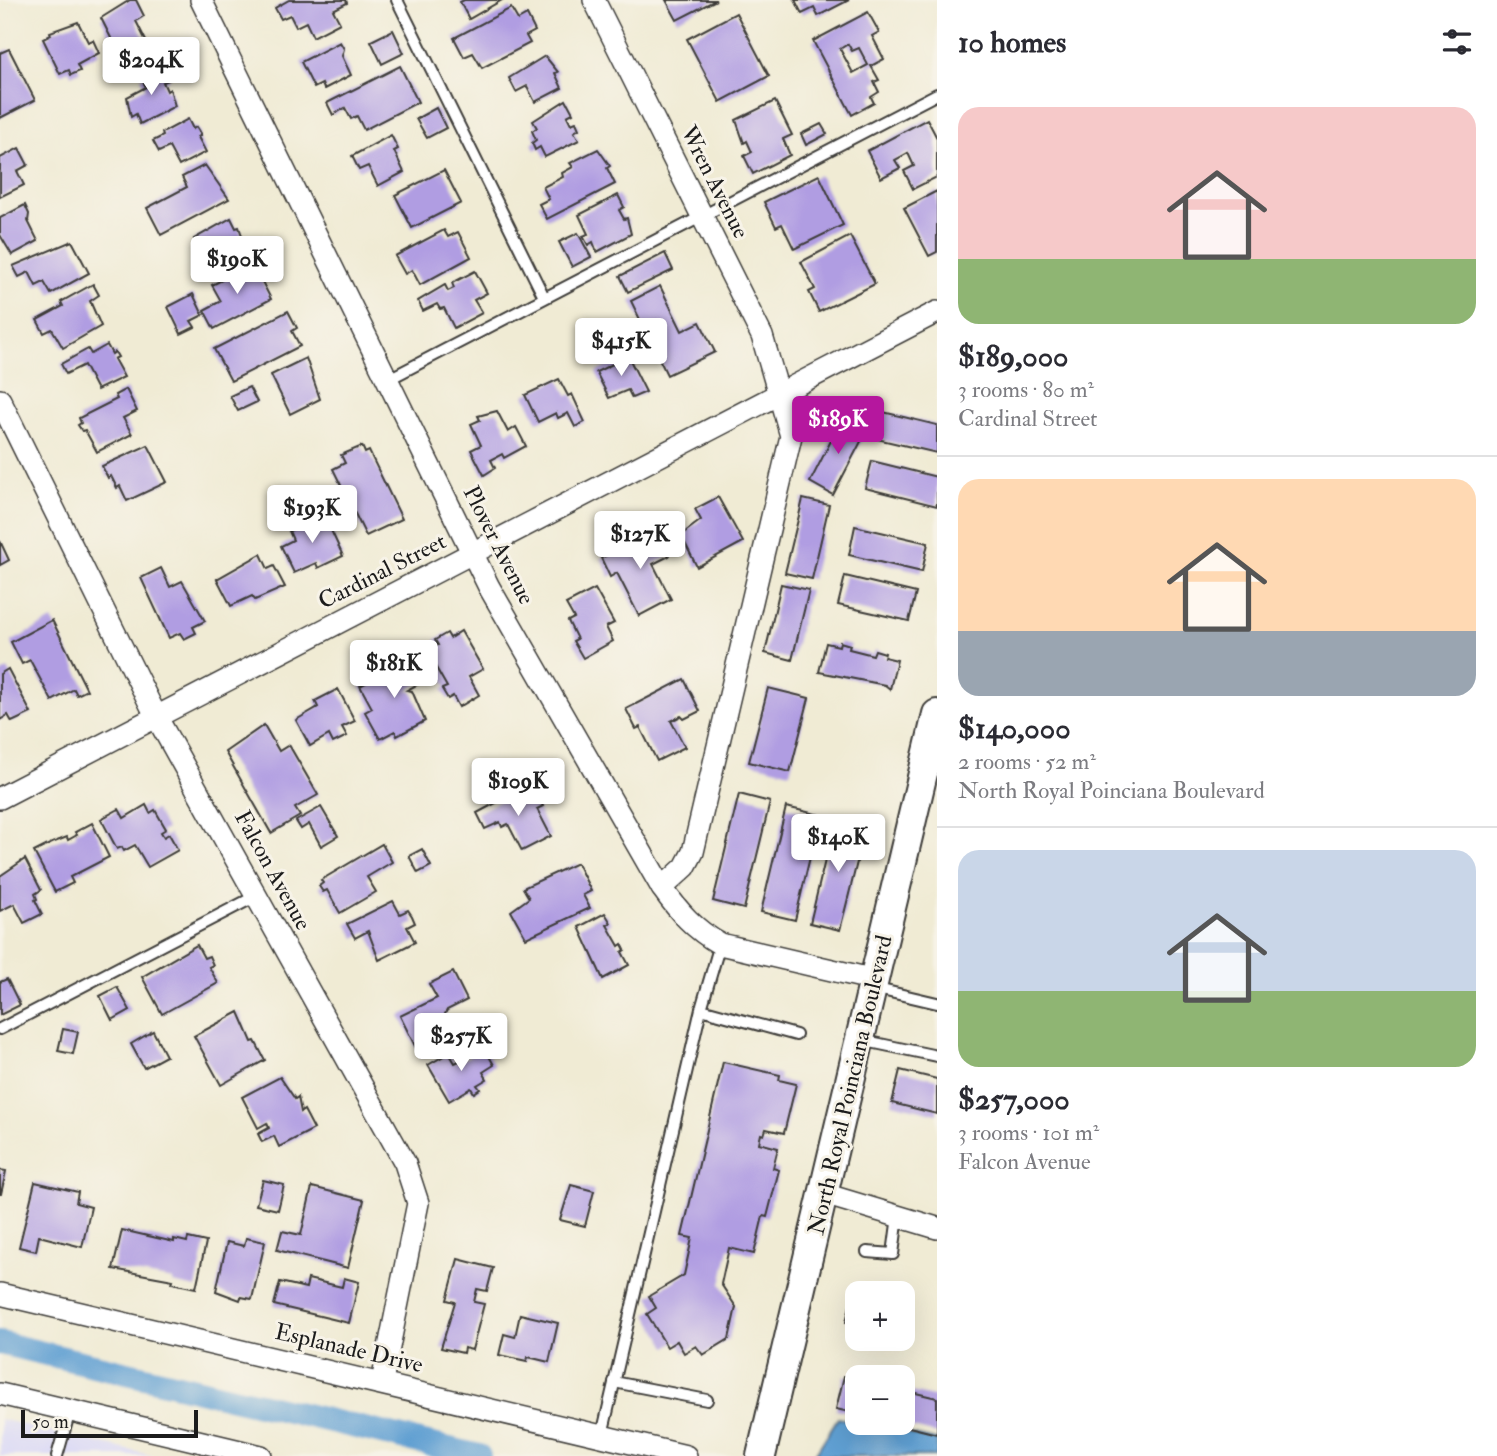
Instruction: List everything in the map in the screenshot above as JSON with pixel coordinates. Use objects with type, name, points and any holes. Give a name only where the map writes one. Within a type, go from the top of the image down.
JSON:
[{"type":"street","name":"Plover Avenue","points":[[201,0],[472,554],[662,888],[679,913],[698,932],[720,944],[874,984]]},
{"type":"street","name":"Wren Avenue","points":[[594,0],[762,336],[792,436],[693,852],[685,867],[662,888]]},
{"type":"street","name":"Cardinal Street","points":[[0,799],[778,392],[937,312]]},
{"type":"street","name":"Falcon Avenue","points":[[0,400],[156,716],[405,1163],[418,1203],[382,1382]]},
{"type":"street","name":"North Royal Poinciana Boulevard","points":[[761,1456],[935,730]]},
{"type":"street","points":[[824,1194],[937,1228]]},
{"type":"street","name":"Esplanade Drive","points":[[0,1294],[382,1382],[686,1456]]},
{"type":"street","points":[[0,1394],[261,1456]]},
{"type":"lane","points":[[397,0],[544,298]]},
{"type":"lane","points":[[387,380],[937,94]]},
{"type":"lane","points":[[0,1029],[258,895]]},
{"type":"lane","points":[[601,1435],[701,1009],[720,944]]},
{"type":"lane","points":[[874,984],[937,1003]]},
{"type":"lane","points":[[701,1009],[796,1035]]},
{"type":"lane","points":[[860,1040],[937,1056]]},
{"type":"lane","points":[[867,1252],[893,1254],[898,1216]]},
{"type":"lane","points":[[614,1382],[708,1400]]},
{"type":"lane","points":[[57,1456],[70,1411]]},
{"type":"shaded area","points":[[0,1419],[153,1456],[0,1456]]},
{"type":"water","points":[[838,1418],[845,1420],[845,1435],[914,1435],[937,1440],[937,1456],[814,1456]]},
{"type":"building","points":[[130,0],[136,0],[144,16],[136,21],[147,43],[137,47],[139,51],[131,55],[129,51],[120,56],[101,18]]},
{"type":"building","points":[[289,0],[346,0],[347,3],[333,10],[340,23],[313,37],[306,22],[296,27],[290,15],[281,19],[275,8]]},
{"type":"building","points":[[502,0],[469,19],[460,2]]},
{"type":"building","points":[[666,0],[716,0],[677,20]]},
{"type":"building","points":[[795,0],[849,0],[818,16],[814,8],[802,14]]},
{"type":"building","points":[[511,8],[518,20],[527,15],[535,31],[526,36],[530,43],[482,68],[473,53],[464,57],[454,38]]},
{"type":"building","points":[[868,12],[879,32],[872,36],[884,59],[871,66],[879,80],[874,82],[879,92],[871,97],[874,103],[852,115],[813,41]],"holes":[[[848,44],[852,51],[859,48],[868,65],[853,73],[840,49]]]},
{"type":"building","points":[[736,13],[769,76],[720,102],[687,39]]},
{"type":"building","points":[[78,22],[88,42],[93,40],[99,53],[77,65],[80,71],[71,75],[69,70],[60,74],[43,39],[51,35],[50,32]]},
{"type":"building","points":[[393,30],[404,53],[382,64],[371,41]]},
{"type":"building","points":[[340,42],[344,49],[342,56],[351,75],[324,89],[322,84],[314,88],[301,62]]},
{"type":"building","points":[[9,49],[35,100],[0,118],[0,53]]},
{"type":"building","points":[[545,56],[558,72],[555,73],[562,88],[535,102],[527,86],[516,92],[509,78]]},
{"type":"building","points":[[400,66],[418,102],[364,130],[357,116],[351,119],[345,108],[333,115],[327,103]]},
{"type":"building","points":[[163,67],[169,80],[163,82],[167,91],[170,89],[175,106],[140,124],[136,114],[131,117],[127,97],[146,87],[141,78]]},
{"type":"building","points":[[566,100],[573,113],[567,116],[571,124],[576,122],[579,129],[574,132],[579,140],[545,157],[540,147],[535,150],[532,143],[536,140],[532,131],[537,128],[533,121]]},
{"type":"building","points":[[775,101],[792,135],[783,139],[790,155],[753,174],[744,156],[752,152],[747,141],[744,143],[736,120]]},
{"type":"building","points":[[436,108],[446,128],[427,138],[416,119]]},
{"type":"building","points":[[188,119],[193,129],[196,127],[201,135],[198,137],[206,152],[179,166],[169,147],[159,152],[153,141]]},
{"type":"building","points":[[927,119],[937,138],[937,177],[913,189],[904,171],[914,166],[908,153],[895,160],[900,168],[881,178],[867,151]]},
{"type":"building","points":[[821,124],[827,134],[806,145],[801,134]]},
{"type":"building","points":[[391,135],[398,149],[394,151],[404,172],[378,186],[368,166],[359,170],[352,156]]},
{"type":"building","points":[[19,148],[28,165],[17,171],[24,185],[0,197],[0,158]]},
{"type":"building","points":[[598,149],[610,166],[607,168],[615,184],[547,219],[539,204],[549,199],[543,187],[563,177],[562,173],[573,167],[570,163]]},
{"type":"building","points":[[205,165],[229,199],[161,235],[147,208],[187,187],[182,177]]},
{"type":"building","points":[[444,170],[461,203],[412,228],[395,195]]},
{"type":"building","points":[[819,175],[843,225],[794,249],[782,224],[776,227],[764,202]]},
{"type":"building","points":[[937,191],[937,252],[929,256],[904,208]]},
{"type":"building","points":[[618,195],[624,207],[619,210],[624,219],[627,218],[631,234],[597,252],[593,242],[588,245],[583,236],[588,234],[579,215]]},
{"type":"building","points":[[25,205],[29,214],[28,221],[38,241],[12,255],[0,235],[0,218]]},
{"type":"building","points":[[231,218],[236,228],[239,227],[248,253],[222,266],[212,247],[201,253],[194,239]]},
{"type":"building","points":[[444,230],[448,237],[458,232],[471,257],[420,285],[412,270],[405,274],[395,256]]},
{"type":"building","points":[[578,233],[591,257],[572,267],[559,242]]},
{"type":"building","points":[[850,236],[875,284],[819,312],[809,292],[815,289],[801,262]]},
{"type":"building","points":[[72,241],[89,273],[51,294],[44,282],[36,286],[29,272],[19,277],[13,266]]},
{"type":"building","points":[[665,253],[673,270],[628,292],[620,276]]},
{"type":"building","points":[[253,264],[271,299],[214,329],[204,310],[221,301],[212,285]]},
{"type":"building","points":[[475,271],[487,293],[474,300],[482,313],[454,328],[444,308],[440,309],[437,304],[423,311],[418,301],[445,285],[448,291],[454,288],[452,283]]},
{"type":"building","points":[[93,284],[99,295],[90,301],[101,326],[63,348],[52,329],[44,333],[37,320],[63,306],[61,302]]},
{"type":"building","points":[[660,286],[682,331],[700,322],[715,352],[667,375],[631,301]]},
{"type":"building","points":[[193,294],[203,315],[191,321],[195,327],[181,334],[168,307]]},
{"type":"building","points":[[288,311],[297,328],[292,331],[300,346],[231,381],[214,349]]},
{"type":"building","points":[[107,345],[112,354],[115,352],[118,357],[114,359],[124,377],[97,390],[84,365],[66,374],[61,364],[88,349],[91,354]]},
{"type":"building","points":[[626,352],[646,392],[632,398],[628,390],[609,398],[596,372],[615,363],[618,356]]},
{"type":"building","points":[[306,358],[320,399],[290,414],[271,375]]},
{"type":"building","points":[[559,379],[568,396],[572,394],[585,422],[575,427],[568,413],[558,418],[556,413],[538,422],[525,395]]},
{"type":"building","points":[[249,387],[257,402],[238,411],[230,396]]},
{"type":"building","points":[[126,389],[137,411],[123,418],[132,434],[97,452],[85,430],[82,431],[78,425],[81,423],[79,418],[117,399],[115,395]]},
{"type":"building","points":[[497,411],[508,432],[516,427],[526,446],[504,458],[502,454],[491,460],[495,468],[484,475],[471,450],[481,445],[471,424],[480,420],[478,416]]},
{"type":"building","points":[[883,412],[937,425],[937,453],[877,439]]},
{"type":"building","points":[[843,417],[867,430],[833,495],[810,482]]},
{"type":"building","points":[[148,445],[167,482],[127,501],[120,486],[117,488],[111,476],[108,478],[102,466]]},
{"type":"building","points":[[362,446],[365,453],[369,451],[402,519],[366,536],[333,469],[345,463],[341,455]]},
{"type":"building","points":[[872,461],[937,477],[937,506],[865,488]]},
{"type":"building","points":[[718,497],[743,542],[697,567],[681,535],[701,520],[695,509]]},
{"type":"building","points":[[803,499],[829,505],[812,579],[785,573]]},
{"type":"building","points":[[324,515],[343,556],[318,568],[316,563],[294,573],[281,546],[293,540],[289,531]]},
{"type":"building","points":[[855,526],[928,543],[922,572],[849,555]]},
{"type":"building","points":[[656,530],[669,556],[653,564],[671,599],[639,616],[617,573],[610,577],[601,558]]},
{"type":"building","points":[[0,541],[9,560],[0,565]]},
{"type":"building","points":[[261,554],[268,569],[274,566],[285,587],[255,600],[252,596],[231,606],[217,579]]},
{"type":"building","points":[[161,568],[170,587],[182,581],[205,621],[193,627],[196,633],[184,639],[180,633],[169,638],[141,578]]},
{"type":"building","points":[[845,576],[916,593],[909,621],[838,605]]},
{"type":"building","points":[[781,584],[809,590],[792,660],[765,653]]},
{"type":"building","points":[[595,589],[614,623],[606,627],[613,641],[583,658],[573,641],[577,639],[568,621],[574,618],[566,604]]},
{"type":"building","points":[[52,620],[87,690],[77,695],[74,689],[52,701],[30,660],[22,664],[11,642]]},
{"type":"building","points":[[461,631],[483,669],[469,677],[479,695],[459,707],[453,696],[448,699],[442,689],[447,687],[431,659],[435,657],[430,649],[438,645],[435,640],[447,633],[450,638]]},
{"type":"building","points":[[840,642],[850,645],[849,649],[873,655],[875,650],[885,653],[884,657],[897,660],[890,689],[885,685],[819,672],[826,643],[839,646]]},
{"type":"building","points":[[409,659],[422,682],[407,690],[412,691],[425,721],[397,736],[395,731],[380,739],[365,712],[372,708],[360,686],[384,673],[382,668],[390,663],[392,668]]},
{"type":"building","points":[[8,669],[31,713],[12,722],[8,715],[0,720],[0,674]]},
{"type":"building","points":[[684,679],[700,711],[684,719],[681,716],[671,721],[685,747],[657,761],[640,727],[636,729],[626,709]]},
{"type":"building","points":[[768,688],[809,698],[790,772],[749,762]]},
{"type":"building","points":[[338,689],[355,721],[342,727],[347,736],[333,743],[329,735],[310,746],[296,720],[318,707],[315,701]]},
{"type":"building","points":[[264,725],[279,751],[289,745],[318,795],[295,808],[300,816],[271,833],[225,752]]},
{"type":"building","points":[[526,787],[529,793],[534,790],[543,806],[537,809],[551,836],[522,851],[508,824],[502,827],[500,822],[485,829],[477,813]]},
{"type":"building","points":[[739,794],[770,802],[744,909],[713,901]]},
{"type":"building","points":[[146,805],[150,813],[155,810],[166,829],[161,832],[164,837],[169,834],[178,850],[148,867],[135,845],[124,851],[122,847],[117,849],[101,819],[119,809],[124,818]]},
{"type":"building","points":[[321,807],[338,836],[321,846],[309,824],[301,829],[296,821]]},
{"type":"building","points":[[786,807],[820,815],[795,920],[761,912]]},
{"type":"building","points":[[835,818],[866,826],[840,930],[810,923]]},
{"type":"building","points":[[92,823],[109,857],[70,877],[73,883],[55,892],[34,852],[67,837],[68,840],[77,835],[75,832]]},
{"type":"building","points":[[382,844],[392,862],[367,877],[376,892],[340,913],[327,890],[323,892],[319,886],[323,883],[321,880]]},
{"type":"building","points":[[422,849],[431,866],[418,873],[409,856]]},
{"type":"building","points":[[25,859],[41,890],[35,894],[35,900],[42,914],[24,923],[14,904],[0,911],[0,876]]},
{"type":"building","points":[[577,863],[591,891],[583,895],[590,908],[526,938],[511,911],[529,898],[523,888]]},
{"type":"building","points":[[393,901],[400,914],[408,910],[412,916],[415,923],[407,927],[415,942],[379,960],[368,931],[355,938],[347,924]]},
{"type":"building","points":[[605,913],[611,923],[607,925],[619,946],[622,944],[625,950],[622,952],[629,965],[603,979],[579,927]]},
{"type":"building","points":[[197,945],[204,958],[209,956],[213,965],[209,967],[218,983],[162,1014],[142,977]]},
{"type":"building","points":[[453,972],[467,1000],[447,1010],[445,1014],[458,1039],[421,1058],[400,1016],[437,998],[429,984]]},
{"type":"building","points":[[7,979],[20,1005],[0,1015],[0,982]]},
{"type":"building","points":[[117,987],[130,1010],[112,1020],[100,996]]},
{"type":"building","points":[[239,1012],[252,1042],[255,1041],[265,1060],[221,1085],[194,1036]]},
{"type":"building","points":[[63,1029],[78,1032],[73,1054],[58,1051]]},
{"type":"building","points":[[153,1031],[166,1056],[144,1068],[131,1044]]},
{"type":"building","points":[[485,1049],[494,1065],[483,1072],[487,1079],[477,1085],[480,1089],[474,1093],[471,1088],[449,1101],[428,1065],[449,1053],[455,1063]]},
{"type":"building","points":[[723,1062],[780,1075],[779,1080],[796,1084],[784,1133],[766,1129],[764,1135],[761,1134],[759,1143],[778,1148],[773,1168],[779,1170],[767,1217],[763,1216],[754,1254],[729,1248],[721,1284],[736,1307],[729,1339],[703,1355],[696,1346],[684,1353],[677,1341],[667,1347],[647,1314],[656,1308],[649,1296],[684,1275],[692,1238],[682,1236]]},
{"type":"building","points":[[900,1070],[937,1079],[937,1114],[892,1103]]},
{"type":"building","points":[[280,1077],[295,1099],[298,1097],[301,1112],[304,1110],[314,1129],[279,1147],[274,1136],[262,1142],[258,1134],[269,1128],[267,1123],[258,1128],[242,1097]]},
{"type":"building","points":[[0,1170],[6,1171],[1,1194],[0,1194]]},
{"type":"building","points":[[263,1180],[284,1185],[278,1210],[256,1205]]},
{"type":"building","points":[[35,1182],[78,1192],[76,1203],[91,1207],[82,1247],[39,1236],[36,1251],[19,1247]]},
{"type":"building","points":[[571,1185],[594,1191],[585,1226],[560,1220]]},
{"type":"building","points":[[312,1187],[364,1200],[348,1268],[277,1250],[282,1231],[301,1235]]},
{"type":"building","points":[[122,1230],[174,1242],[174,1239],[187,1242],[188,1238],[206,1242],[196,1288],[172,1283],[173,1280],[113,1269]]},
{"type":"building","points":[[246,1238],[265,1242],[252,1299],[241,1297],[240,1300],[216,1291],[227,1242],[244,1246]]},
{"type":"building","points":[[458,1259],[493,1268],[487,1291],[477,1289],[474,1302],[484,1304],[472,1350],[464,1348],[463,1353],[441,1348],[455,1302],[447,1300]]},
{"type":"building","points":[[344,1278],[359,1282],[349,1323],[274,1305],[280,1282],[306,1288],[308,1279],[342,1287]]},
{"type":"building","points":[[520,1314],[558,1323],[549,1362],[499,1355],[504,1334],[515,1337]]},
{"type":"building","points":[[844,1376],[845,1376],[845,1411],[836,1409]]},
{"type":"building","points":[[915,1393],[937,1398],[937,1434],[915,1428]]},
{"type":"waterway","points":[[0,1343],[479,1456]]}]
